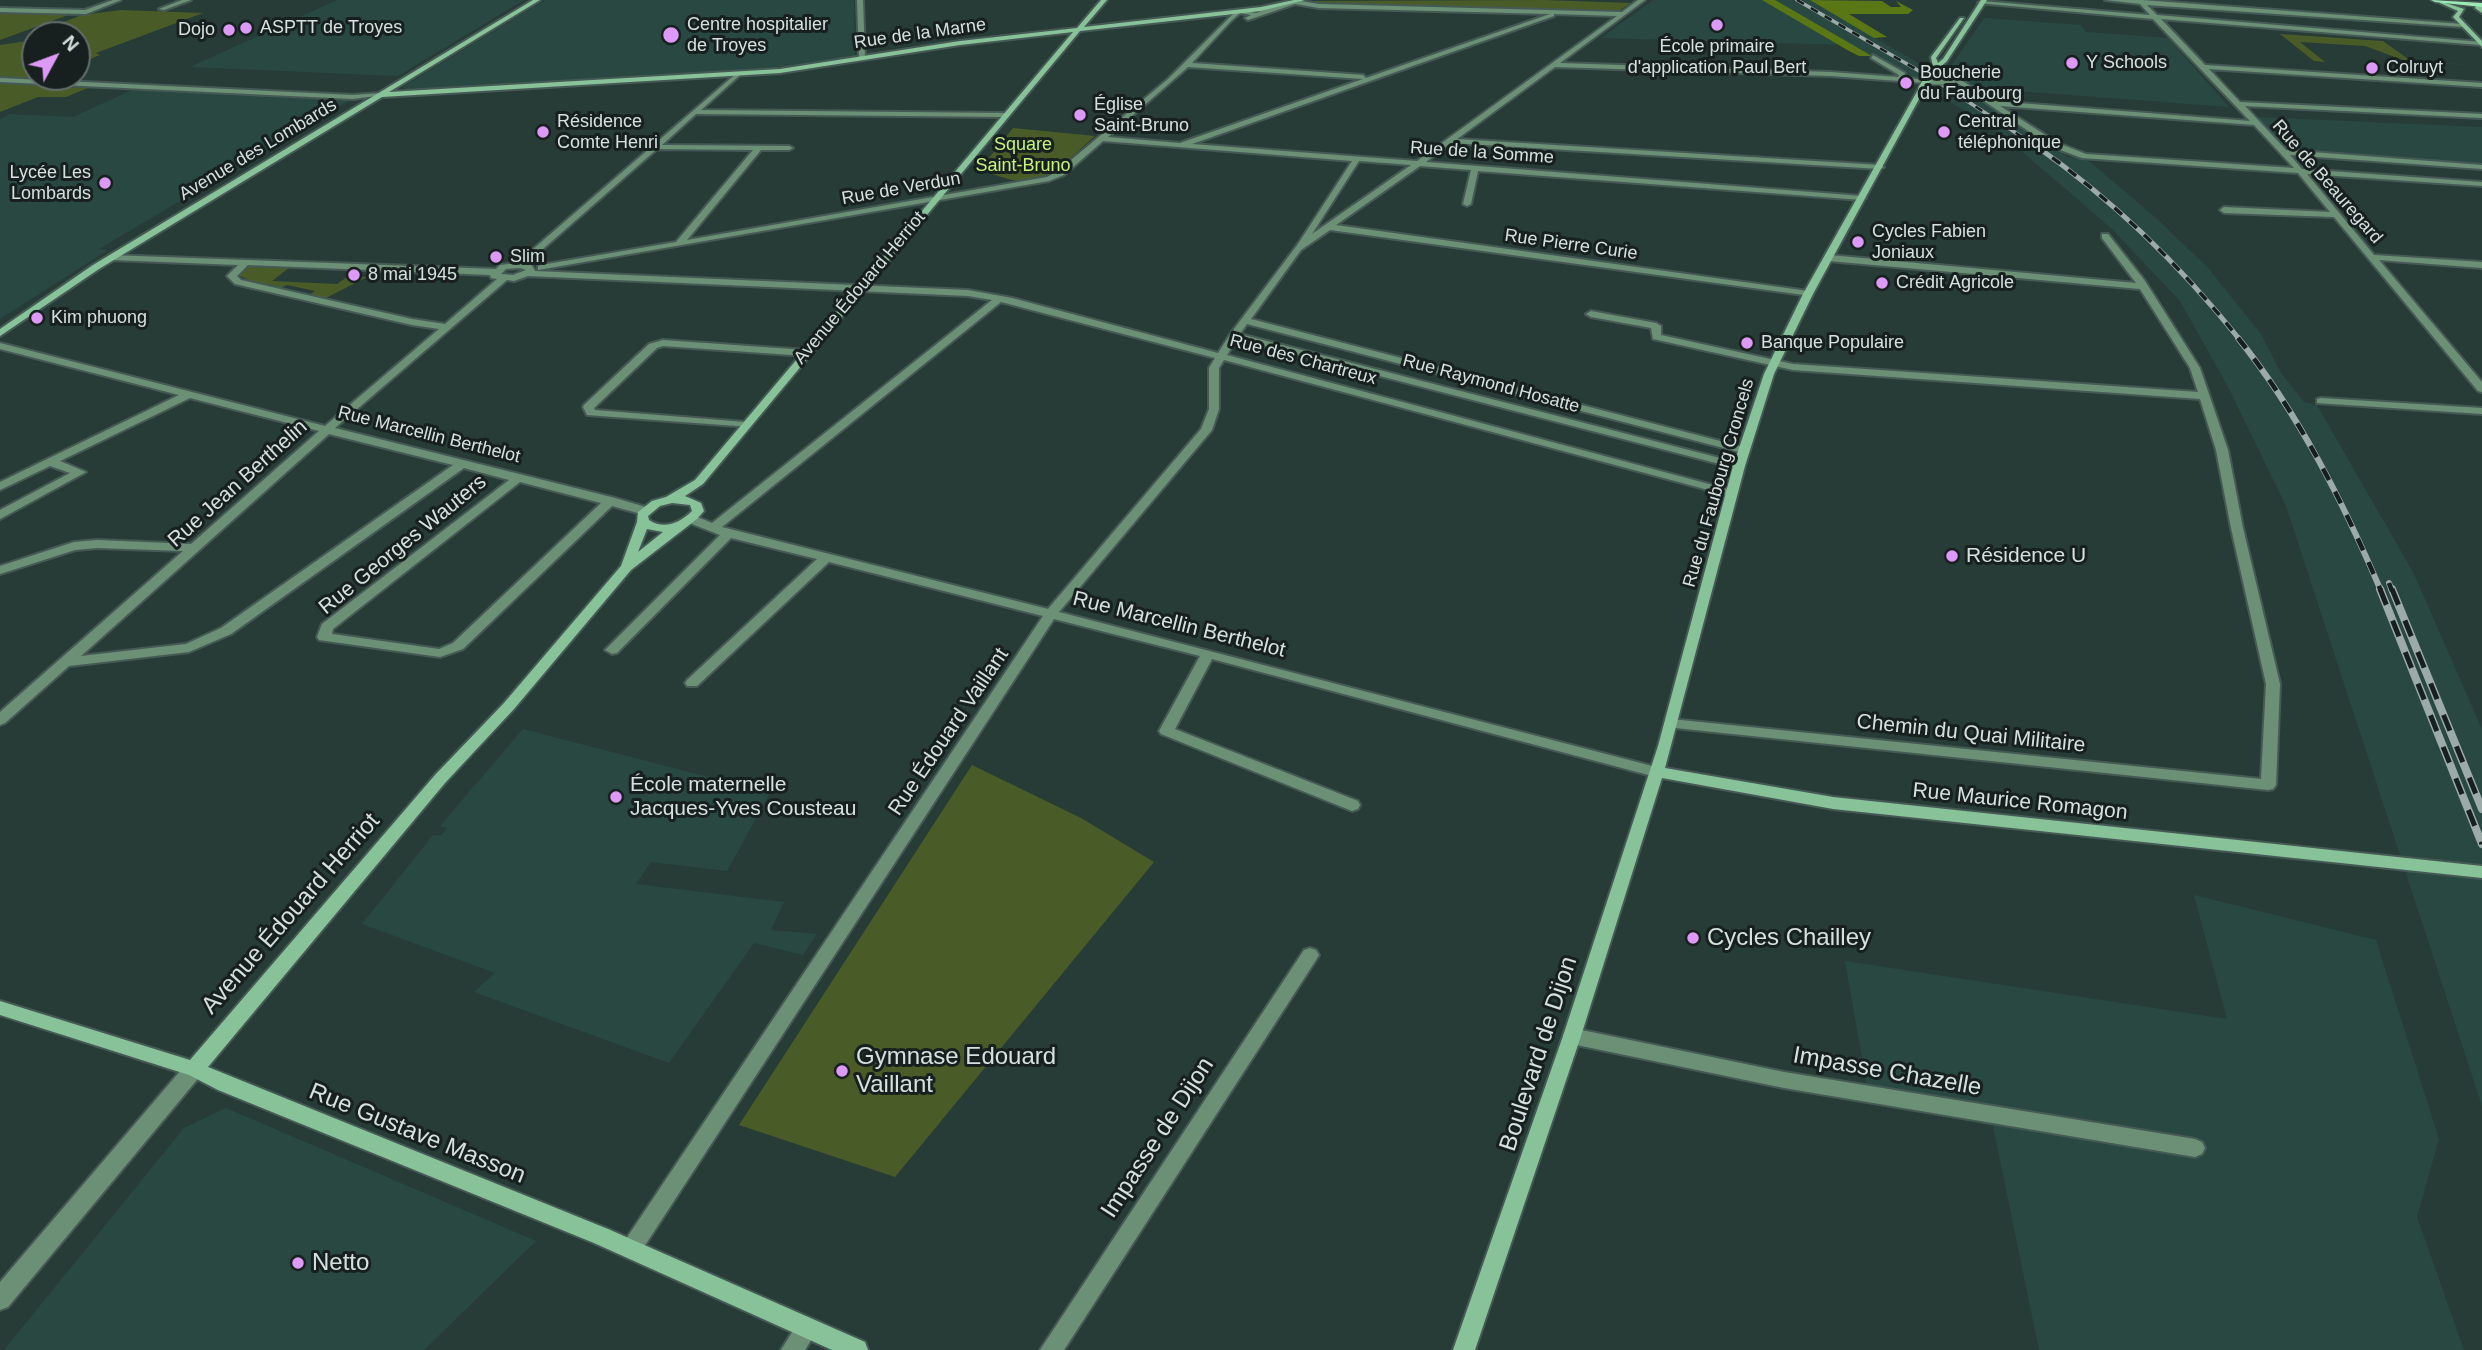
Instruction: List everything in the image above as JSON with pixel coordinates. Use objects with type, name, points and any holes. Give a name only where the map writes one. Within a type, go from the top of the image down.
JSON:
[{"type":"main road","points":[[2438,1],[2481,7]]},
{"type":"street","points":[[0,10],[86,12],[118,0]]},
{"type":"street","points":[[162,9],[188,0]]},
{"type":"street","name":"Avenue des Lombards","points":[[0,333],[113,257],[537,0]]},
{"type":"street","points":[[860,0],[862,58]]},
{"type":"street","name":"Avenue Édouard Herriot","points":[[626,567],[644,516],[699,482],[1104,0]]},
{"type":"street","name":"Rue Édouard Vaillant","points":[[1298,248],[1642,0]]},
{"type":"street","points":[[2108,0],[2462,26]]},
{"type":"street","points":[[2236,0],[2244,9]]},
{"type":"street","points":[[1238,13],[1299,1],[1319,6],[1623,14]]},
{"type":"street","name":"Rue de Verdun","points":[[1224,28],[1299,1]]},
{"type":"street","name":"Rue de Beauregard","points":[[2140,1],[2284,152],[2334,215],[2440,335],[2462,369],[2482,389]]},
{"type":"street","points":[[2438,1],[2462,10],[2456,17],[2481,44]]},
{"type":"street","points":[[1931,75],[1976,15],[1975,11],[1982,2],[2481,44]]},
{"type":"street","points":[[1931,75],[1938,50],[1967,13],[1975,11]]},
{"type":"street","points":[[1180,145],[1556,12]]},
{"type":"street","name":"Rue de Verdun","points":[[1214,14],[1238,13],[1254,16]]},
{"type":"street","name":"Rue de Verdun","points":[[530,271],[1049,179],[1061,173],[1187,65],[1224,28],[1231,17],[1238,13]]},
{"type":"street","name":"Rue de la Marne","points":[[381,95],[780,71],[960,43],[1214,14]]},
{"type":"street","points":[[1874,57],[1903,74],[1900,78]]},
{"type":"street","points":[[1187,65],[1370,78]]},
{"type":"street","points":[[1554,65],[1910,79],[1943,71],[2055,145],[2085,156],[2482,184]]},
{"type":"street","points":[[2202,67],[2482,85]]},
{"type":"street","points":[[499,275],[520,265],[738,74]]},
{"type":"street","points":[[1931,75],[1953,80]]},
{"type":"street","name":"Rue du Faubourg Croncels","points":[[1656,772],[1743,450],[1773,364],[1808,294],[1931,75]]},
{"type":"street","points":[[0,80],[354,97],[381,95]]},
{"type":"street","points":[[92,89],[103,85]]},
{"type":"street","points":[[1993,103],[2254,123]]},
{"type":"street","points":[[2237,104],[2482,116]]},
{"type":"street","points":[[695,112],[1006,115]]},
{"type":"street","name":"Rue de la Somme","points":[[1100,139],[1862,198]]},
{"type":"street","points":[[1449,141],[1880,167]]},
{"type":"street","points":[[656,147],[789,148]]},
{"type":"street","points":[[680,244],[758,149]]},
{"type":"street","points":[[2284,152],[2482,167]]},
{"type":"street","name":"Rue Édouard Vaillant","points":[[631,1249],[1051,614],[1206,430],[1214,409],[1214,368],[1220,356],[1298,248],[1357,159]]},
{"type":"street","points":[[1467,204],[1475,168]]},
{"type":"street","points":[[2224,210],[2334,215]]},
{"type":"street","name":"Rue Pierre Curie","points":[[1330,227],[1808,294]]},
{"type":"street","points":[[1591,314],[1656,326],[1656,337],[1773,364],[1884,375],[2203,396],[2195,368],[2143,286],[2105,236]]},
{"type":"street","points":[[113,257],[499,275],[530,271]]},
{"type":"street","points":[[2371,257],[2482,265]]},
{"type":"street","points":[[1829,258],[2143,286]]},
{"type":"street","points":[[246,262],[232,276],[238,282],[412,322],[447,327]]},
{"type":"street","points":[[520,265],[530,271]]},
{"type":"street","name":"Rue des Chartreux","points":[[530,271],[968,293],[1000,298],[1731,494]]},
{"type":"street","name":"Rue Jean Berthelin","points":[[0,720],[447,327],[499,275]]},
{"type":"street","points":[[713,528],[1000,298]]},
{"type":"street","points":[[1245,320],[1743,450]]},
{"type":"street","name":"Rue Raymond Hosatte","points":[[1234,335],[1739,466]]},
{"type":"street","points":[[746,425],[591,413],[588,407],[653,346],[663,343],[806,353]]},
{"type":"street","name":"Rue Marcellin Berthelot","points":[[0,346],[611,501],[644,516]]},
{"type":"street","points":[[0,486],[190,394]]},
{"type":"street","name":"Chemin du Quai Militaire","points":[[1671,724],[2268,785],[2273,684],[2222,450],[2203,396]]},
{"type":"street","points":[[2321,401],[2482,411]]},
{"type":"street","points":[[0,514],[80,472],[50,462]]},
{"type":"street","points":[[67,662],[189,648],[226,631],[463,464]]},
{"type":"street","name":"Rue Georges Wauters","points":[[518,478],[327,627],[324,637],[440,653],[458,646],[611,501]]},
{"type":"street","points":[[689,517],[699,482]]},
{"type":"street","points":[[669,500],[691,501],[689,517]]},
{"type":"street","points":[[644,516],[661,528],[689,517]]},
{"type":"street","name":"Avenue Édouard Herriot","points":[[0,1299],[440,779],[509,706],[626,567],[689,517]]},
{"type":"street","name":"Rue Marcellin Berthelot","points":[[689,517],[729,533],[1208,654],[1656,772]]},
{"type":"street","points":[[612,649],[729,533]]},
{"type":"street","points":[[0,570],[74,546],[97,544],[195,548]]},
{"type":"street","points":[[692,683],[826,558]]},
{"type":"street","points":[[1208,654],[1166,731],[1352,804]]},
{"type":"street","name":"Rue Maurice Romagon","points":[[1656,772],[1833,803],[2482,872]]},
{"type":"street","name":"Boulevard de Dijon","points":[[1464,1350],[1572,1036],[1656,772]]},
{"type":"street","name":"Impasse de Dijon","points":[[1051,1350],[1310,955]]},
{"type":"street","name":"Rue Gustave Masson","points":[[0,1008],[194,1069],[631,1249],[857,1350]]},
{"type":"street","name":"Impasse Chazelle","points":[[1572,1036],[1784,1080],[2195,1148]]},
{"type":"street","points":[[792,1350],[807,1328]]},
{"type":"shaded area","points":[[337,0],[524,0],[398,76],[190,67]]},
{"type":"shaded area","name":"Centre hospitalier de Troyes","points":[[545,0],[854,0],[855,56],[778,69],[408,90],[403,87]]},
{"type":"shaded area","points":[[1653,0],[1810,0],[2009,116],[2068,157],[2085,158],[2155,217],[2208,268],[2261,334],[2281,373],[2304,402],[2317,405],[2414,574],[2482,729],[2482,1106],[2286,506],[2228,387],[2180,301],[2112,229],[1999,132],[1905,74],[1837,37],[1849,45],[1601,38]]},
{"type":"shaded area","name":"Y Schools","points":[[1984,18],[2081,25],[2086,32],[2168,38],[2229,107],[1977,88],[1948,70]]},
{"type":"shaded area","name":"Lycée Les Lombards","points":[[134,89],[352,99],[99,249],[108,250],[0,319],[0,119],[10,114],[73,117]]},
{"type":"shaded area","points":[[2256,117],[2482,127],[2482,165],[2289,151]]},
{"type":"shaded area","points":[[523,729],[770,793],[727,871],[651,862],[636,884],[784,902],[771,930],[817,934],[803,955],[754,943],[669,1063],[474,992],[495,973],[362,924],[433,835],[441,836],[447,828],[440,826]]},
{"type":"shaded area","points":[[2194,895],[2376,940],[2439,1139],[2417,1217],[2464,1350],[2039,1350],[1993,1126],[1869,1098],[1845,961],[2227,1019]]},
{"type":"shaded area","points":[[226,1108],[536,1241],[424,1350],[4,1350],[184,1128]]},
{"type":"green space","points":[[1544,0],[1631,3],[1620,10],[1609,11],[1319,5],[1313,1]]},
{"type":"green space","points":[[1762,0],[1775,0],[1872,56],[1859,56],[1849,51]]},
{"type":"green space","points":[[1810,0],[1882,1],[1891,7],[1901,7],[1896,1],[1913,10],[1908,14],[1849,14],[1887,37],[1874,38]]},
{"type":"green space","points":[[121,10],[203,13],[96,53],[100,55],[91,59],[91,21],[66,21],[82,15]]},
{"type":"green space","points":[[0,11],[71,14],[52,21],[21,21],[21,32],[0,40]]},
{"type":"green space","points":[[2280,34],[2383,41],[2410,61],[2365,46],[2300,42],[2325,62],[2314,61]]},
{"type":"green space","points":[[21,42],[21,91],[80,91],[66,97],[38,97],[0,112],[0,45]]},
{"type":"green space","name":"Square Saint-Bruno","points":[[1013,128],[1095,136],[1053,172],[1033,180],[1011,180],[979,170]]},
{"type":"green space","points":[[249,266],[289,268],[272,281],[337,284],[347,277],[367,277],[326,298],[309,295],[315,291],[287,285],[278,289],[238,275]]},
{"type":"green space","points":[[972,765],[1081,818],[1154,862],[895,1177],[739,1125]]},
{"type":"railway","points":[[1797,0],[1938,82],[2036,146]]},
{"type":"railway","points":[[2036,146],[2092,189],[2145,236],[2194,286],[2240,340]]},
{"type":"railway","points":[[2238,338],[2300,428],[2335,492],[2381,591]]},
{"type":"railway","points":[[2389,583],[2392,591]]},
{"type":"railway","points":[[2380,589],[2482,844]]},
{"type":"railway","points":[[2392,589],[2482,809]]},
{"type":"place","name":"École primaire d'application Paul Bert","points":[[1717,25]]},
{"type":"place","name":"ASPTT de Troyes","points":[[246,28]]},
{"type":"place","name":"Dojo","points":[[229,30]]},
{"type":"place","name":"Centre hospitalier de Troyes","points":[[671,35]]},
{"type":"place","name":"Y Schools","points":[[2072,63]]},
{"type":"place","name":"Colruyt","points":[[2372,68]]},
{"type":"place","name":"Boucherie du Faubourg","points":[[1906,83]]},
{"type":"place","name":"Église Saint-Bruno","points":[[1080,115]]},
{"type":"place","name":"Résidence Comte Henri","points":[[543,132]]},
{"type":"place","name":"Central téléphonique","points":[[1944,132]]},
{"type":"place","name":"Lycée Les Lombards","points":[[105,183]]},
{"type":"place","name":"Cycles Fabien Joniaux","points":[[1858,242]]},
{"type":"place","name":"Slim","points":[[496,257]]},
{"type":"place","name":"8 mai 1945","points":[[354,275]]},
{"type":"place","name":"Crédit Agricole","points":[[1882,283]]},
{"type":"place","name":"Kim phuong","points":[[37,318]]},
{"type":"place","name":"Banque Populaire","points":[[1747,343]]},
{"type":"place","name":"Résidence U","points":[[1952,556]]},
{"type":"place","name":"École maternelle Jacques-Yves Cousteau","points":[[616,797]]},
{"type":"place","name":"Cycles Chailley","points":[[1693,938]]},
{"type":"place","name":"Gymnase Edouard Vaillant","points":[[842,1071]]},
{"type":"place","name":"Netto","points":[[298,1263]]}]
